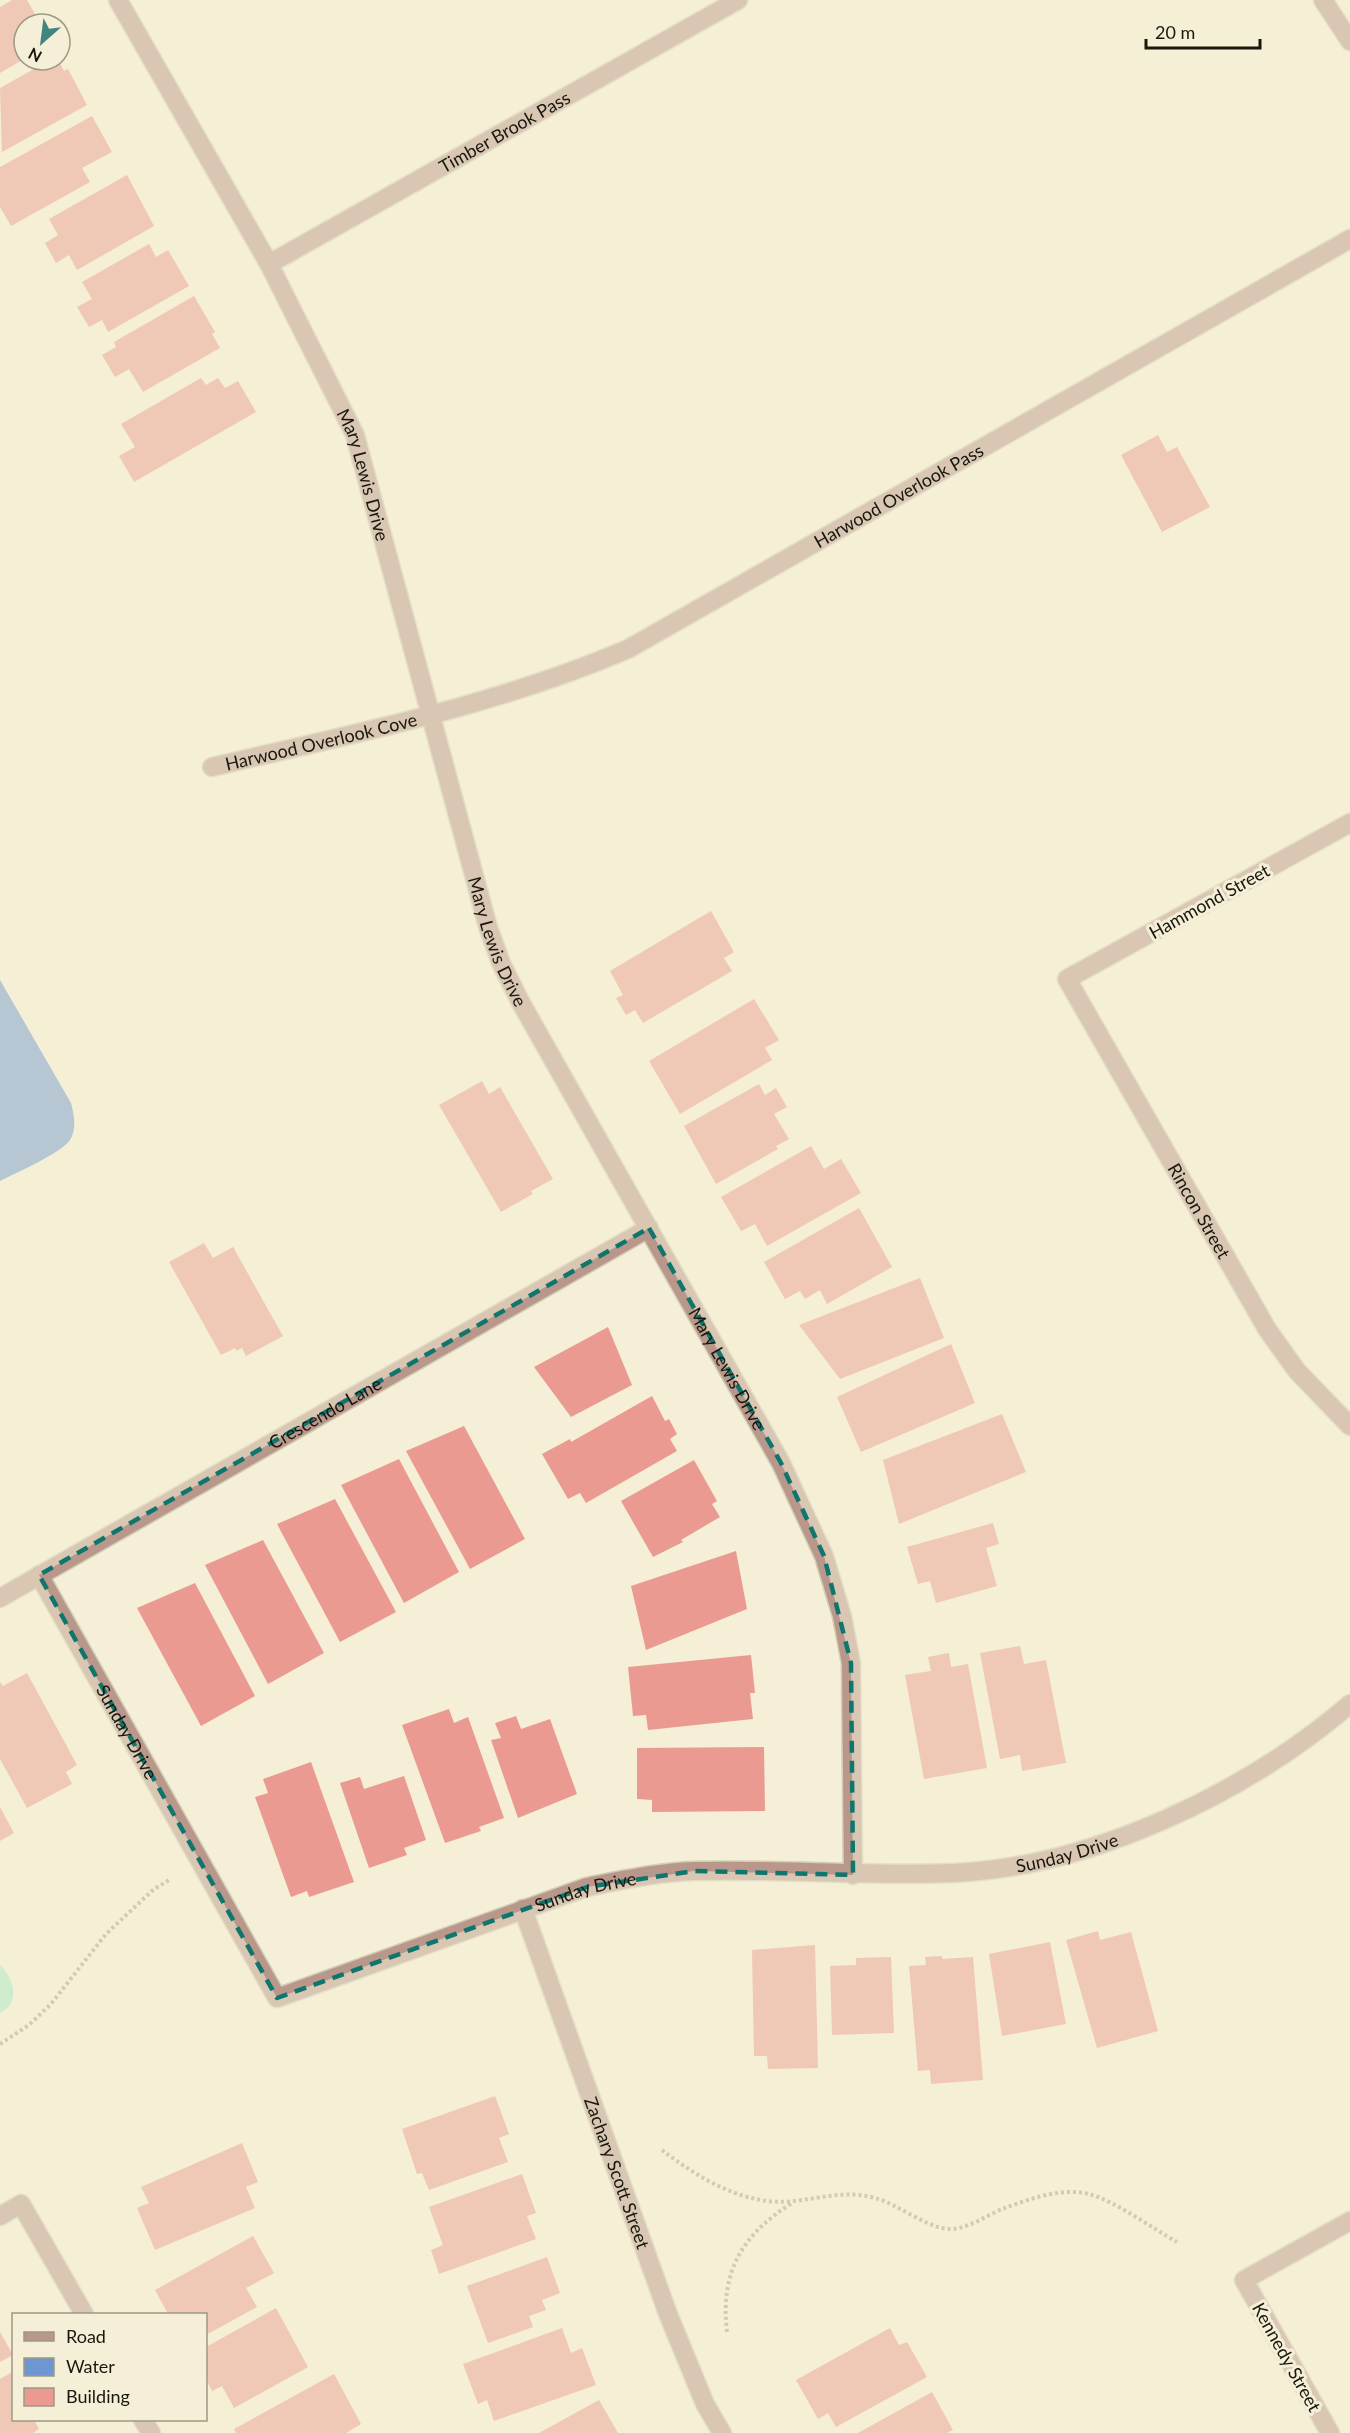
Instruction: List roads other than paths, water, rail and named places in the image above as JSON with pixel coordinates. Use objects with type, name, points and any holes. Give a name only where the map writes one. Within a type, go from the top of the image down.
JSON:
[{"type":"street","name":"Mary Lewis Drive","points":[[118,0],[269,264],[355,435],[488,927],[501,963],[781,1462],[824,1556],[842,1616],[851,1663],[853,1875]]},
{"type":"street","name":"Timber Brook Pass","points":[[269,264],[738,0]]},
{"type":"street","points":[[1323,0],[1350,41]]},
{"type":"street","name":"Harwood Overlook Pass","points":[[432,715],[533,687],[628,649],[1350,239]]},
{"type":"street","name":"Harwood Overlook Cove","points":[[212,767],[432,715]]},
{"type":"street","name":"Hammond Street","points":[[1067,979],[1350,823]]},
{"type":"street","name":"Rincon Street","points":[[1067,979],[1267,1329],[1297,1371],[1350,1426]]},
{"type":"street","name":"Crescendo Lane","points":[[0,1598],[650,1228]]},
{"type":"street","name":"Sunday Drive","points":[[39,1575],[277,1998],[587,1887],[634,1877],[682,1872],[853,1875],[955,1873],[1015,1866],[1137,1831],[1246,1779],[1291,1750],[1350,1704]]},
{"type":"street","name":"Zachary Scott Street","points":[[523,1909],[668,2314],[705,2404],[722,2433]]},
{"type":"street","points":[[0,2216],[21,2204],[83,2313]]},
{"type":"street","name":"Kennedy Street","points":[[1330,2433],[1244,2280],[1350,2221]]},
{"type":"water","points":[[0,980],[71,1103],[74,1131],[70,1140],[58,1151],[0,1181]]}]
